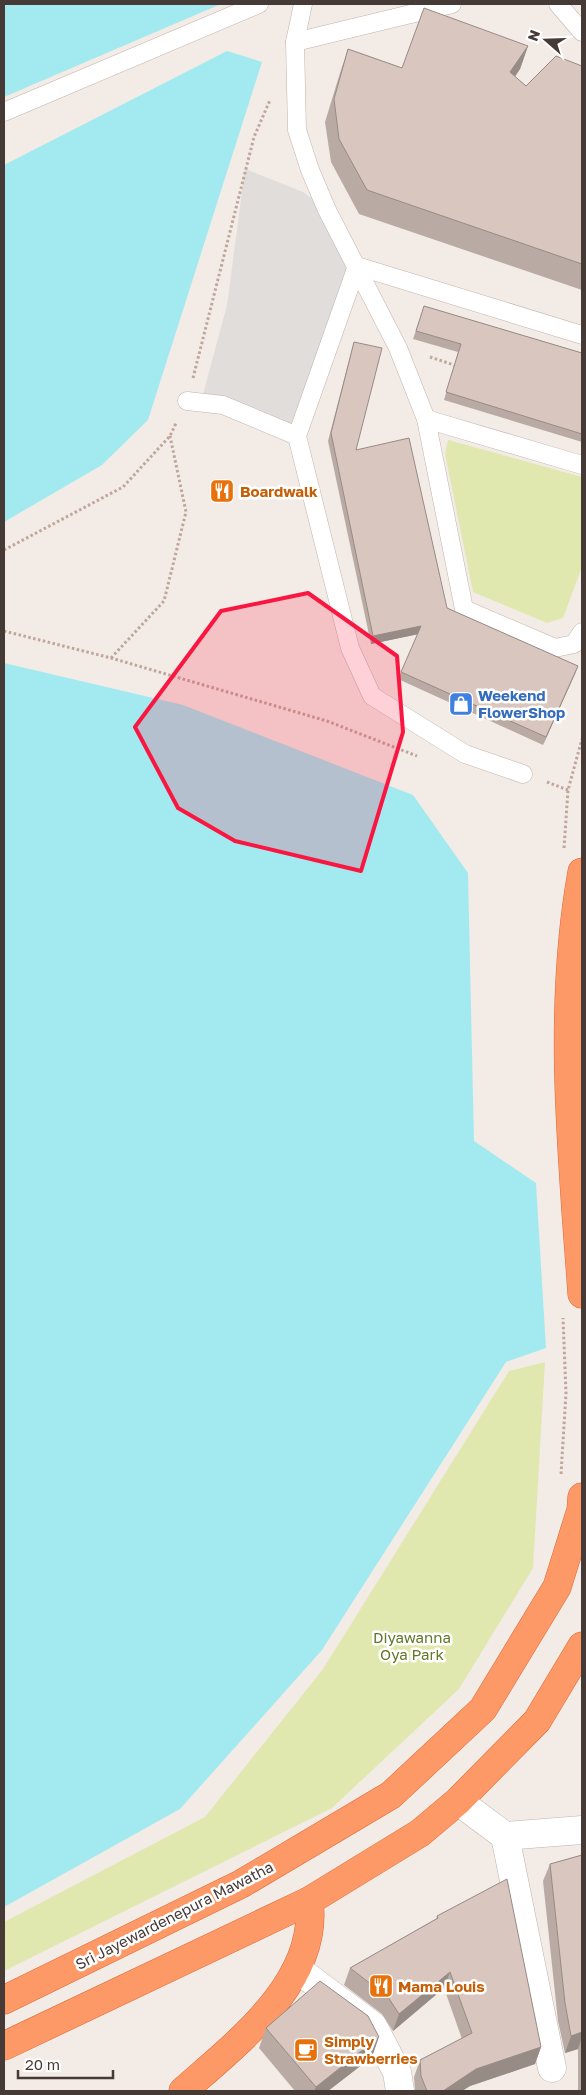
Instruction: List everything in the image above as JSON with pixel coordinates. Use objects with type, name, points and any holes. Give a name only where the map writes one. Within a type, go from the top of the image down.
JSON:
[{"type":"highway","points":[[582,872],[574,921],[570,1033],[572,1141],[582,1294]]},
{"type":"highway","name":"Sri Jayewardenepura Mawatha","points":[[4,2000],[241,1884],[391,1795],[483,1709],[556,1587],[581,1510],[582,1497]]},
{"type":"highway","points":[[4,2046],[309,1901],[420,1833],[458,1801],[537,1721],[582,1646]]},
{"type":"highway","points":[[183,2091],[259,2024],[297,1969],[312,1920],[309,1901]]},
{"type":"street","points":[[458,1801],[505,1836],[582,1830]]},
{"type":"street","points":[[505,1836],[552,2068]]},
{"type":"street","points":[[297,1969],[373,2026],[397,2072],[400,2091]]},
{"type":"lane","points":[[4,112],[259,4]]},
{"type":"lane","points":[[303,4],[296,42],[297,130],[310,170],[327,210],[398,348],[426,419],[464,609],[555,648],[574,644],[582,632]]},
{"type":"lane","points":[[296,42],[452,4]]},
{"type":"lane","points":[[558,4],[582,32]]},
{"type":"lane","points":[[357,266],[582,335]]},
{"type":"lane","points":[[357,266],[297,436],[350,648],[372,696],[465,754],[522,774]]},
{"type":"lane","points":[[188,401],[223,405],[297,436]]},
{"type":"lane","points":[[426,419],[582,465]]},
{"type":"path","points":[[4,550],[123,487],[170,436],[188,401],[254,137],[273,94]]},
{"type":"path","points":[[398,348],[462,367]]},
{"type":"path","points":[[111,658],[164,601],[186,512],[170,436]]},
{"type":"path","points":[[4,631],[111,658],[327,721],[419,757]]},
{"type":"path","points":[[522,774],[568,790]]},
{"type":"path","points":[[561,1478],[566,1393]]},
{"type":"highlighted area","points":[[308,593],[397,656],[403,732],[361,871],[235,841],[178,808],[135,727],[221,611]]},
{"type":"green space","points":[[448,440],[582,477],[582,567],[563,618],[547,623],[473,592],[445,454]]},
{"type":"green space","name":"Diyawanna Oya Park","points":[[545,1362],[533,1568],[459,1689],[332,1808],[4,1971],[4,1922],[205,1817],[323,1669],[509,1371]]},
{"type":"shaded area","points":[[245,169],[303,192],[327,210],[357,266],[297,436],[201,402],[227,305]]},
{"type":"water","points":[[4,4],[221,4],[4,97]]},
{"type":"water","points":[[227,51],[262,62],[148,420],[102,465],[4,522],[4,165]]},
{"type":"water","points":[[4,663],[183,705],[413,795],[468,873],[474,1141],[536,1183],[546,1348],[506,1362],[322,1650],[180,1809],[4,1907]]},
{"type":"building","points":[[424,8],[528,46],[510,72],[526,86],[556,56],[582,66],[582,264],[367,190],[339,139],[334,99],[348,49],[402,68]]},
{"type":"building","points":[[424,306],[582,353],[582,434],[446,392],[461,344],[416,331]]},
{"type":"building","points":[[354,342],[382,348],[356,450],[409,438],[447,608],[578,666],[546,737],[401,672],[421,626],[373,636],[331,433]]},
{"type":"building","points":[[582,1855],[582,2032],[571,2036],[565,2003],[550,1864]]},
{"type":"building","points":[[507,1879],[541,2047],[476,2069],[443,2091],[427,2091],[421,2076],[420,2060],[472,2033],[450,1972],[399,2014],[388,1997],[350,1968],[438,1918],[437,1916]]},
{"type":"building","points":[[320,1981],[368,2016],[379,2037],[316,2087],[266,2028]]},
{"type":"place","name":"Boardwalk","points":[[222,491]]},
{"type":"place","name":"Weekend FlowerShop","points":[[461,704]]},
{"type":"place","name":"Mama Louis","points":[[381,1986]]},
{"type":"place","name":"Simply Strawberries","points":[[306,2050]]}]
